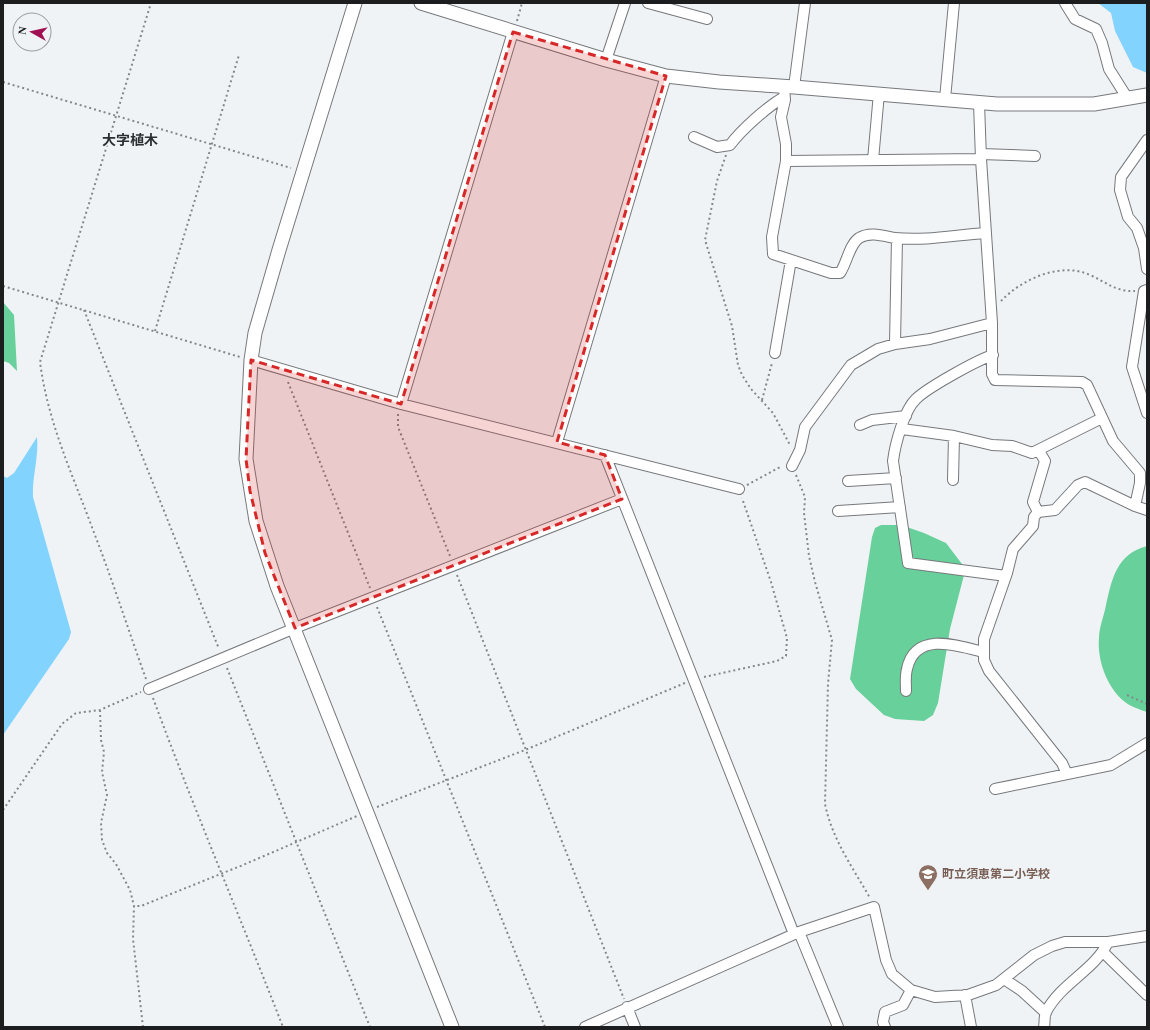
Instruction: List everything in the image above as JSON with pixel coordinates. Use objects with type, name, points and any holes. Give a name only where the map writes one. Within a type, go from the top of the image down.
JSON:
[{"type":"street","points":[[355,3],[258,321],[251,360],[248,390],[246,459],[250,491],[265,553],[276,586],[452,1027]]},
{"type":"street","points":[[421,3],[606,60],[666,76],[788,90],[879,93],[979,103],[1044,105],[1094,104],[1147,95]]},
{"type":"street","points":[[606,60],[624,3]]},
{"type":"street","points":[[648,3],[707,19]]},
{"type":"street","points":[[805,3],[788,90],[781,117],[786,144],[786,161],[772,237],[772,254],[831,273],[840,273],[854,244],[859,238],[868,235],[882,234],[897,238],[916,240],[985,233]]},
{"type":"street","points":[[945,99],[954,3]]},
{"type":"street","points":[[1065,3],[1075,19],[1096,29],[1102,42],[1109,69],[1128,99]]},
{"type":"street","points":[[400,404],[513,32]]},
{"type":"street","points":[[557,442],[666,76]]},
{"type":"street","points":[[694,137],[717,147],[730,145],[736,137],[788,90]]},
{"type":"street","points":[[873,160],[879,93]]},
{"type":"street","points":[[979,103],[985,233],[992,323],[992,374],[996,380],[1082,382],[1087,384],[1113,441],[1140,473],[1140,483],[1136,506]]},
{"type":"street","points":[[1147,140],[1121,177],[1120,190],[1128,217],[1137,228],[1144,248],[1147,269]]},
{"type":"street","points":[[786,161],[1035,156]]},
{"type":"street","points":[[895,344],[897,238]]},
{"type":"street","points":[[776,353],[791,260]]},
{"type":"street","points":[[1146,290],[1132,367],[1147,413]]},
{"type":"street","points":[[794,463],[800,450],[805,427],[851,365],[878,349],[895,344],[930,339],[992,323]]},
{"type":"street","points":[[993,355],[929,389],[916,399],[906,416],[895,448],[893,461],[908,563],[1006,576]]},
{"type":"street","points":[[251,360],[400,404],[557,442],[739,489]]},
{"type":"street","points":[[860,425],[872,420],[906,416]]},
{"type":"street","points":[[902,430],[954,436],[992,445],[1012,446],[1032,453],[1039,451],[1102,418]]},
{"type":"street","points":[[953,480],[954,436]]},
{"type":"street","points":[[1038,512],[1033,502],[1045,461],[1039,451]]},
{"type":"street","points":[[605,455],[797,933],[838,1027]]},
{"type":"street","points":[[848,481],[896,478]]},
{"type":"street","points":[[1067,774],[1062,763],[989,671],[983,652],[984,639],[1006,576],[1013,549],[1033,526],[1034,517],[1038,512],[1055,510],[1078,485],[1085,482],[1147,510]]},
{"type":"street","points":[[149,689],[294,628],[622,499]]},
{"type":"street","points":[[838,511],[900,507]]},
{"type":"street","points":[[906,691],[907,669],[911,658],[917,649],[928,643],[962,646],[983,652]]},
{"type":"street","points":[[995,789],[1111,764],[1147,743]]},
{"type":"street","points":[[585,1027],[627,1007],[797,933],[874,906],[886,960],[892,974],[911,990],[935,997],[964,995],[996,985],[1034,955],[1052,946],[1065,942],[1108,942],[1147,936]]},
{"type":"street","points":[[1044,1027],[1046,1013],[1056,998],[1103,952],[1108,942]]},
{"type":"street","points":[[1103,952],[1147,995]]},
{"type":"street","points":[[1004,979],[1022,992],[1046,1013]]},
{"type":"street","points":[[885,1027],[883,1022],[885,1012],[903,1005],[911,990]]},
{"type":"street","points":[[964,995],[971,1027]]},
{"type":"street","points":[[627,1007],[635,1027]]},
{"type":"path","points":[[151,3],[40,362],[43,384],[58,443],[93,530],[149,689],[185,785],[214,852],[283,1027]]},
{"type":"path","points":[[513,32],[522,3]]},
{"type":"path","points":[[155,331],[239,55]]},
{"type":"path","points":[[3,82],[303,171]]},
{"type":"path","points":[[730,145],[717,181],[705,240],[732,326],[740,370],[751,389],[773,413],[793,450],[794,463],[805,497],[804,513],[809,556],[832,640],[828,684],[825,804],[829,823],[836,838],[874,906]]},
{"type":"path","points":[[991,310],[1017,287],[1036,277],[1060,270],[1082,272],[1117,290],[1128,292],[1146,290]]},
{"type":"path","points":[[3,286],[251,360]]},
{"type":"path","points":[[283,370],[371,590]]},
{"type":"path","points":[[762,400],[768,374]]},
{"type":"path","points":[[400,404],[398,412],[398,427],[454,566],[524,750],[627,1007]]},
{"type":"path","points":[[134,906],[141,906],[222,872],[243,865],[366,812],[524,750],[694,679],[777,661],[786,656],[787,638],[777,603],[739,489],[765,477],[780,466],[794,463]]},
{"type":"path","points":[[376,603],[544,1027]]},
{"type":"path","points":[[3,810],[62,724],[76,713],[100,710],[149,689]]},
{"type":"path","points":[[1127,695],[1147,704]]},
{"type":"path","points":[[100,710],[104,752],[102,772],[107,795],[101,823],[102,840],[107,853],[116,864],[130,890],[134,906],[134,953],[143,1027]]},
{"type":"highlighted area","points":[[513,32],[666,76],[557,442],[605,455],[622,499],[295,628],[265,553],[250,491],[246,459],[251,360],[401,404]]},
{"type":"green space","points":[[3,302],[14,315],[17,371],[9,363],[3,361]]},
{"type":"green space","points":[[881,525],[901,525],[946,543],[962,564],[964,575],[950,629],[938,703],[933,715],[924,721],[895,719],[884,715],[856,689],[850,679],[872,537],[875,528]]},
{"type":"green space","points":[[1147,546],[1147,712],[1127,704],[1113,689],[1108,681],[1104,673],[1100,655],[1099,634],[1111,586],[1118,568],[1122,561],[1129,555]]},
{"type":"water","points":[[1098,3],[1147,3],[1147,73],[1133,67],[1115,31],[1111,13]]},
{"type":"water","points":[[37,437],[33,497],[71,632],[69,639],[3,735],[3,476],[7,478],[14,473]]},
{"type":"place","name":"町立須恵第二小学校","points":[[928,891]]},
{"type":"district","name":"大字植木","points":[[130,140]]}]
